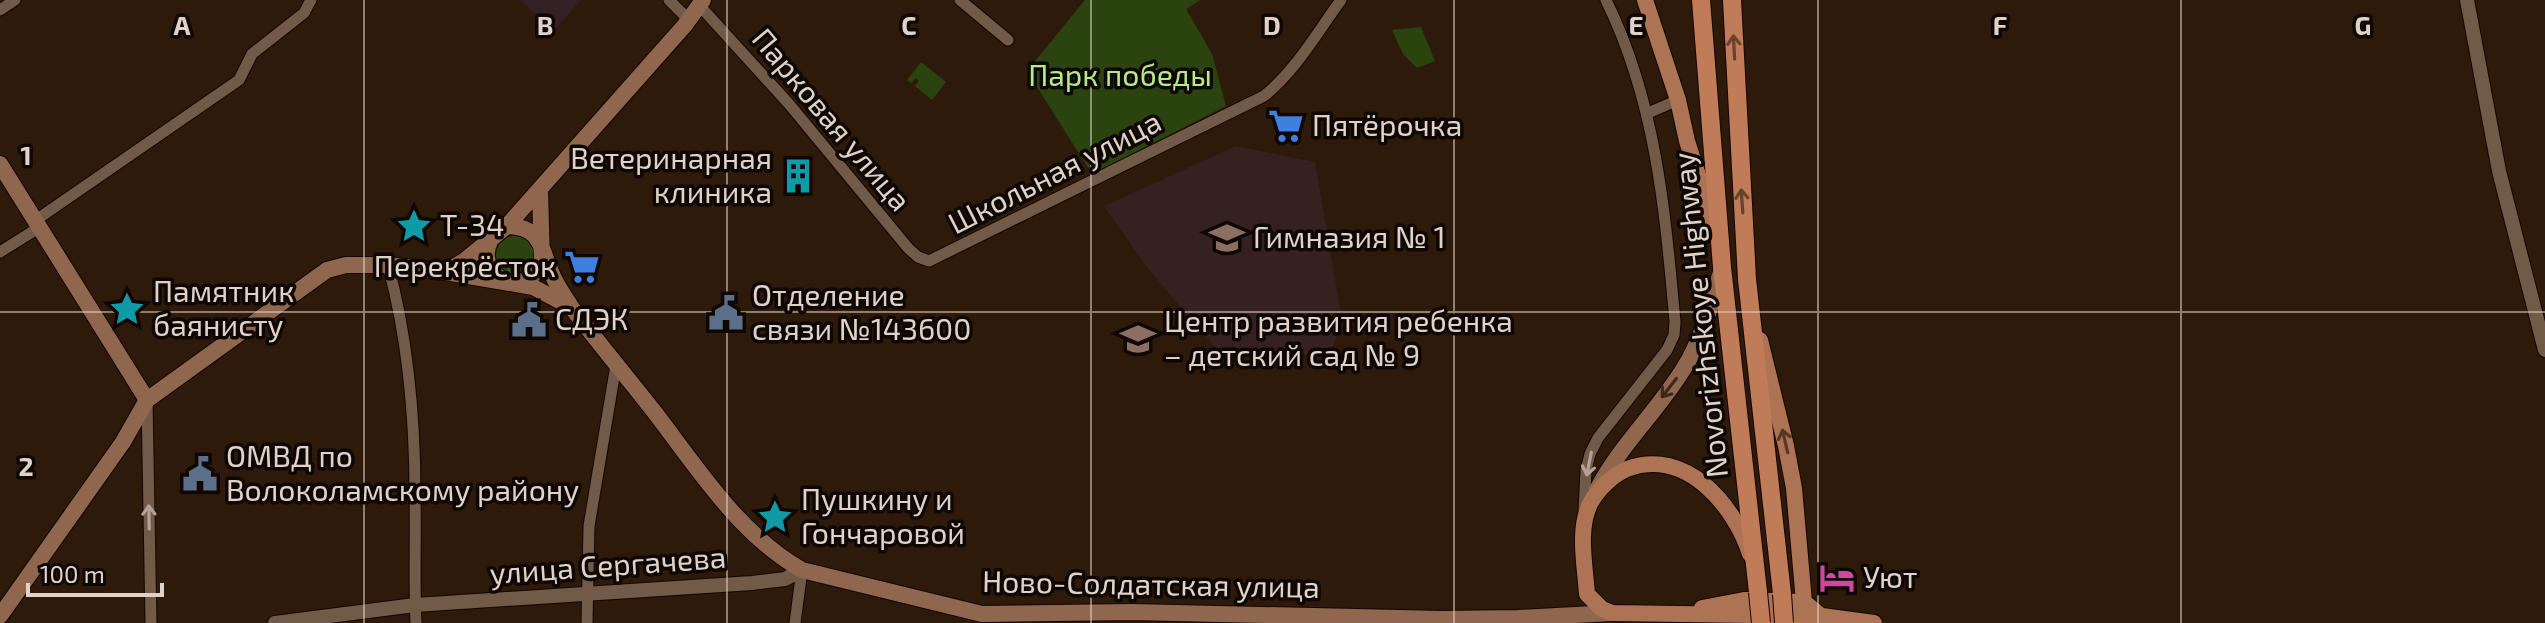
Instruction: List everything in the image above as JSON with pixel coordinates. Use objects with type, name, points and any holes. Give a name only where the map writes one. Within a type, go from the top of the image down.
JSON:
[{"type":"highway","name":"Novorizhskoye Highway","points":[[1701,0],[1722,267],[1761,623]]},
{"type":"highway","name":"Novorizhskoye Highway","points":[[1732,0],[1747,279],[1784,623]]},
{"type":"main road","points":[[1645,0],[1721,246]]},
{"type":"main road","points":[[445,272],[464,261],[507,226],[701,3]]},
{"type":"main road","points":[[0,164],[147,400],[123,442],[0,616]]},
{"type":"main road","points":[[491,238],[486,254],[487,263],[495,275],[509,282],[527,280],[536,273],[542,263],[543,250],[540,189]]},
{"type":"main road","points":[[507,226],[528,230],[539,239],[543,250]]},
{"type":"main road","name":"Ново-Солдатская улица","points":[[543,250],[556,284],[572,308],[723,500],[769,547],[802,570],[982,614],[1132,612],[1423,621],[1684,613],[1822,616],[1874,623]]},
{"type":"main road","name":"Ново-Солдатская улица","points":[[147,400],[286,297],[327,270],[346,265],[388,265],[509,282],[533,287],[572,308]]},
{"type":"main road","points":[[1612,613],[1602,609],[1587,594],[1583,528],[1606,472],[1684,368],[1702,331],[1722,267]]},
{"type":"main road","points":[[1747,279],[1786,446],[1804,602]]},
{"type":"main road","points":[[1592,500],[1610,478],[1635,466],[1659,464],[1689,473],[1715,493],[1733,516],[1745,537],[1756,571]]},
{"type":"main road","points":[[1556,619],[1587,594]]},
{"type":"main road","points":[[1684,613],[1744,600],[1804,602],[1822,616]]},
{"type":"street","points":[[0,10],[15,0]]},
{"type":"street","points":[[0,252],[239,80],[252,54],[304,13],[311,0]]},
{"type":"street","points":[[669,0],[689,20]]},
{"type":"street","points":[[960,0],[1008,40]]},
{"type":"street","name":"Школьная улица","points":[[929,261],[1264,96],[1298,63],[1341,0]]},
{"type":"street","points":[[1583,528],[1586,470],[1590,454],[1598,438],[1667,350],[1674,335],[1667,234],[1648,113],[1634,64],[1606,0]]},
{"type":"street","points":[[2467,0],[2499,171],[2545,350]]},
{"type":"street","name":"Парковая улица","points":[[701,3],[908,248],[929,261]]},
{"type":"street","points":[[1648,113],[1678,100]]},
{"type":"street","points":[[388,265],[398,300],[412,407],[416,623]]},
{"type":"street","points":[[587,623],[589,526],[616,365]]},
{"type":"street","points":[[147,400],[151,623]]},
{"type":"street","points":[[795,623],[802,570]]},
{"type":"street","name":"улица Сергачева","points":[[275,623],[415,605],[785,579],[802,570]]},
{"type":"shaded area","points":[[520,0],[581,0],[554,31]]},
{"type":"shaded area","name":"Гимназия № 1","points":[[1236,146],[1315,162],[1342,319],[1330,355],[1222,355],[1148,269],[1104,206]]},
{"type":"green space","name":"Парк победы","points":[[1085,0],[1200,0],[1186,9],[1212,54],[1226,106],[1092,174],[1027,71]]},
{"type":"green space","points":[[1421,27],[1435,61],[1417,68],[1403,54],[1392,30]]},
{"type":"green space","points":[[921,62],[946,82],[932,100],[915,86],[919,81],[916,78],[911,83],[907,80]]},
{"type":"green space","points":[[515,236],[529,241],[534,255],[529,269],[515,274],[501,269],[496,255],[501,241]]},
{"type":"place","name":"Пятёрочка","points":[[1286,126]]},
{"type":"place","name":"Ветеринарная клиника","points":[[798,176]]},
{"type":"place","name":"Т-34","points":[[414,226]]},
{"type":"place","name":"Гимназия № 1","points":[[1227,238]]},
{"type":"place","name":"Перекрёсток","points":[[582,267]]},
{"type":"place","name":"Памятник баянисту","points":[[127,309]]},
{"type":"place","name":"Отделение связи №143600","points":[[726,313]]},
{"type":"place","name":"СДЭК","points":[[529,320]]},
{"type":"place","name":"Центр развития ребенка – детский сад № 9","points":[[1138,339]]},
{"type":"place","name":"ОМВД по Волоколамскому району","points":[[200,474]]},
{"type":"place","name":"Пушкину и Гончаровой","points":[[775,517]]},
{"type":"place","name":"Уют","points":[[1837,578]]}]
